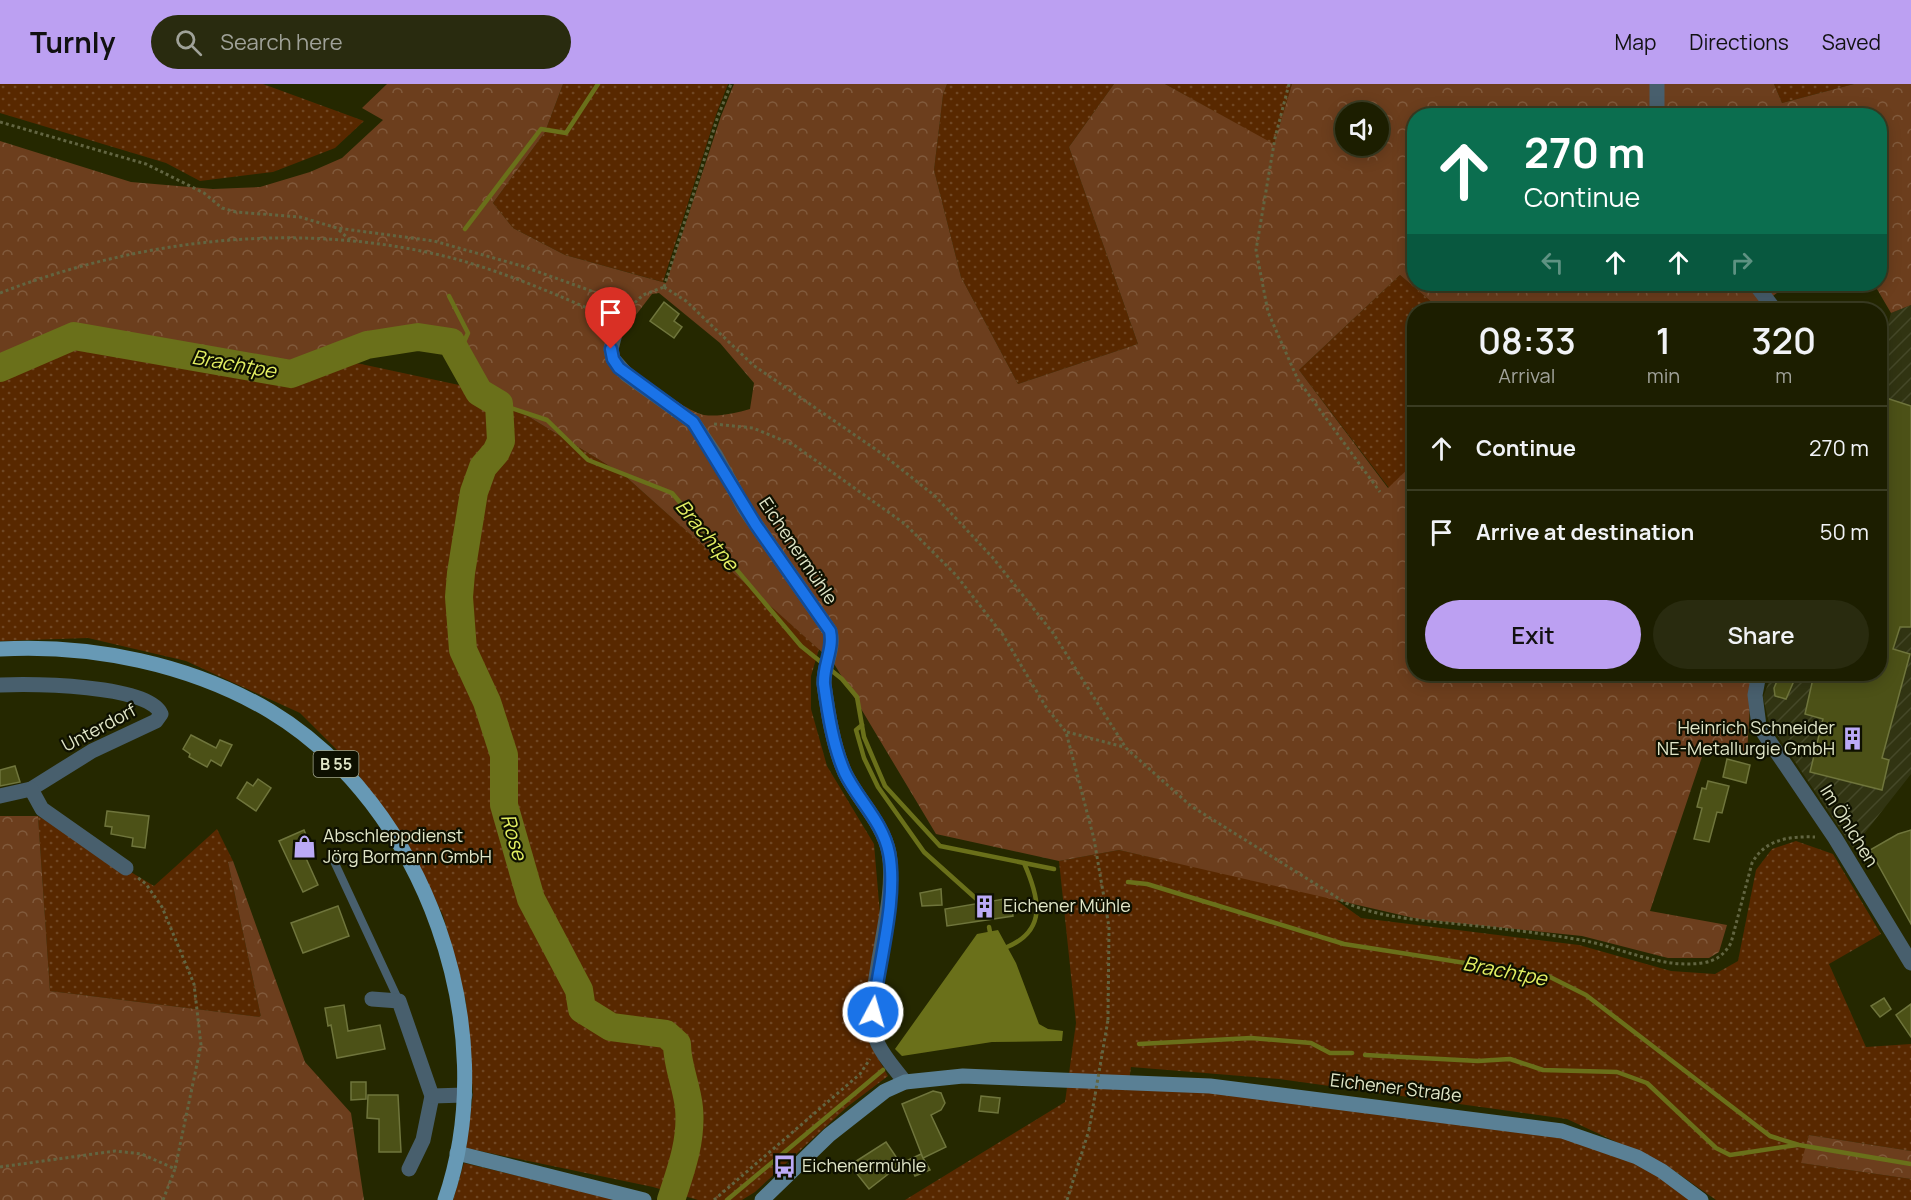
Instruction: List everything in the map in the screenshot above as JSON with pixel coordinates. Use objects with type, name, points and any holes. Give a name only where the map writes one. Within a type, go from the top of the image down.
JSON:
[{"type":"main road","name":"B 55","points":[[0,649],[88,651],[137,660],[206,681],[270,711],[290,725],[337,766],[376,811],[403,851],[436,918],[450,962],[459,1006],[465,1053],[465,1095],[457,1153],[445,1200]]},
{"type":"main road","name":"Eichener Straße","points":[[905,1082],[963,1076],[1068,1078],[1210,1086],[1562,1131],[1637,1157],[1662,1171],[1701,1200]]},
{"type":"main road","points":[[762,1200],[861,1108],[885,1091],[905,1082]]},
{"type":"main road","points":[[457,1153],[644,1200]]},
{"type":"street","points":[[1657,84],[1657,108]]},
{"type":"street","points":[[1760,291],[1770,303]]},
{"type":"street","name":"Eichenermühle","points":[[618,322],[611,349],[613,359],[619,368],[693,422],[716,456],[745,509],[826,626],[831,638],[824,672],[838,756],[846,774],[879,827],[889,855],[886,927],[873,1012],[878,1045],[905,1082]]},
{"type":"street","name":"Im Öhlchen","points":[[1758,681],[1755,695],[1759,726],[1835,838],[1911,963]]},
{"type":"street","name":"Unterdorf","points":[[0,685],[74,686],[111,691],[149,701],[159,707],[161,714],[156,721],[92,751],[31,789],[0,796]]},
{"type":"street","points":[[31,789],[42,809],[126,868]]},
{"type":"street","points":[[372,999],[399,1001],[432,1096],[423,1140],[409,1169]]},
{"type":"street","points":[[432,1096],[465,1095]]},
{"type":"lane","points":[[332,857],[399,1001]]},
{"type":"path","points":[[664,287],[718,116],[731,84]]},
{"type":"path","points":[[1289,84],[1275,138],[1256,250],[1268,312],[1298,380],[1380,492]]},
{"type":"path","points":[[0,122],[147,164],[204,193],[222,208],[236,212],[300,217],[337,228],[434,241],[522,266],[611,298],[617,310],[618,322]]},
{"type":"path","points":[[337,228],[351,241]]},
{"type":"path","points":[[0,293],[64,269],[132,252],[193,242],[256,238],[351,241],[452,258],[561,296],[618,322]]},
{"type":"path","points":[[618,322],[643,295],[664,287]]},
{"type":"path","points":[[664,287],[686,301],[753,365],[881,453],[935,496],[993,558],[1053,633],[1126,748],[1191,806],[1321,889],[1366,912],[1582,940],[1670,962],[1701,963],[1717,959],[1726,952],[1738,920],[1752,863],[1758,852],[1785,838],[1835,838]]},
{"type":"path","points":[[693,422],[753,428],[794,445],[905,524],[956,575],[1004,635],[1046,707],[1066,732],[1094,840],[1106,906],[1110,969],[1108,1020],[1089,1130],[1067,1200]]},
{"type":"path","points":[[1066,732],[1126,748]]},
{"type":"path","points":[[126,868],[146,884],[162,907],[194,984],[201,1045],[175,1169],[163,1200]]},
{"type":"path","points":[[714,1200],[860,1074],[878,1045]]},
{"type":"path","points":[[0,1167],[115,1151],[142,1154],[175,1169]]},
{"type":"shaded area","points":[[0,84],[263,84],[364,121],[335,148],[273,172],[200,181],[166,163],[0,113]]},
{"type":"shaded area","points":[[563,84],[728,84],[663,282],[565,255],[513,228],[493,203],[545,132]]},
{"type":"shaded area","points":[[947,84],[1114,84],[1069,147],[1138,344],[1018,384],[961,277],[934,170],[943,95]]},
{"type":"shaded area","points":[[1165,84],[1292,84],[1274,145]]},
{"type":"shaded area","points":[[1774,84],[1854,84],[1782,103]]},
{"type":"shaded area","points":[[1400,275],[1407,281],[1407,291],[1419,291],[1433,303],[1407,303],[1407,470],[1389,488],[1299,370]]},
{"type":"shaded area","points":[[1911,305],[1911,774],[1853,848],[1769,723],[1763,697],[1769,681],[1887,681],[1887,328],[1891,313]]},
{"type":"shaded area","points":[[83,333],[225,366],[347,361],[487,391],[624,475],[819,649],[811,676],[811,709],[827,766],[874,844],[881,926],[871,980],[867,1039],[888,1076],[847,1107],[755,1192],[742,1200],[698,1200],[653,1187],[466,1148],[473,1094],[466,1002],[443,915],[405,841],[350,763],[300,713],[186,661],[88,638],[0,641],[0,369]]},
{"type":"shaded area","points":[[38,816],[154,886],[217,829],[233,861],[228,862],[261,1017],[50,991]]},
{"type":"shaded area","points":[[1796,841],[1833,854],[1881,934],[1829,964],[1866,1047],[1911,1044],[1911,1151],[1809,1135],[1802,1163],[1911,1179],[1911,1200],[1716,1200],[1666,1165],[1567,1119],[1279,1079],[1131,1067],[1129,1081],[1559,1137],[1608,1150],[1662,1176],[1689,1200],[905,1200],[1065,1102],[1076,1023],[1059,861],[1119,850],[1332,897],[1361,918],[1579,945],[1671,971],[1715,974],[1738,961],[1756,870],[1772,849]]},
{"type":"shaded area","points":[[998,930],[1016,963],[1039,1024],[1048,1029],[1063,1031],[1062,1041],[992,1042],[902,1056],[895,1049],[977,934]]},
{"type":"shaded area","points":[[464,1163],[618,1200],[453,1200]]},
{"type":"green space","points":[[387,84],[563,84],[545,132],[493,203],[513,228],[565,255],[666,283],[721,116],[734,84],[947,84],[943,95],[934,170],[961,277],[1018,384],[1138,344],[1069,147],[1114,84],[1165,84],[1274,144],[1292,84],[1774,84],[1782,103],[1854,84],[1911,84],[1911,305],[1891,313],[1878,291],[1887,291],[1887,108],[1407,108],[1407,281],[1400,275],[1299,370],[1388,488],[1407,470],[1407,681],[1752,681],[1747,753],[1705,748],[1650,911],[1727,925],[1719,952],[1709,958],[1668,958],[1582,936],[1418,919],[1119,850],[1059,861],[936,834],[833,662],[624,475],[487,391],[454,340],[347,361],[225,366],[83,333],[0,369],[0,141],[131,182],[213,189],[260,187],[310,172],[342,158],[383,120],[362,108]],"holes":[[[659,293],[720,343],[754,383],[750,409],[716,415],[695,412],[658,389],[623,361],[617,354],[619,337],[652,294]]]},
{"type":"green space","points":[[1419,291],[1780,291],[1763,303],[1433,303]]},
{"type":"green space","points":[[0,816],[38,816],[50,991],[261,1017],[228,862],[233,861],[305,1062],[351,1113],[364,1200],[0,1200]]},
{"type":"green space","points":[[1809,1135],[1911,1151],[1911,1179],[1801,1163]]},
{"type":"building","points":[[664,302],[679,314],[674,321],[682,327],[674,338],[650,321]]},
{"type":"building","points":[[1887,398],[1911,406],[1911,627],[1900,627],[1893,649],[1910,654],[1882,758],[1889,760],[1882,790],[1810,772],[1823,719],[1805,714],[1812,681],[1887,681]]},
{"type":"building","points":[[1777,681],[1794,681],[1786,699],[1775,696],[1774,688]]},
{"type":"building","points":[[191,735],[216,748],[220,740],[232,745],[221,766],[211,760],[207,767],[189,757],[190,754],[183,749]]},
{"type":"building","points":[[1727,759],[1750,765],[1746,783],[1723,777]]},
{"type":"building","points":[[15,766],[20,782],[0,786],[0,770]]},
{"type":"building","points":[[258,779],[271,788],[256,811],[237,798],[247,782],[253,786]]},
{"type":"building","points":[[1708,781],[1729,786],[1722,813],[1717,812],[1709,842],[1694,839],[1702,808],[1697,807],[1702,788],[1706,789]]},
{"type":"building","points":[[107,811],[149,816],[145,848],[132,846],[133,838],[111,834],[112,827],[105,826]]},
{"type":"building","points":[[304,830],[313,853],[305,856],[318,885],[303,892],[279,841]]},
{"type":"building","points":[[1911,830],[1911,924],[1870,850],[1898,834]]},
{"type":"building","points":[[941,889],[942,905],[922,906],[920,893]]},
{"type":"building","name":"Eichener Mühle","points":[[1010,898],[1013,916],[947,926],[945,909]]},
{"type":"building","points":[[338,906],[349,936],[303,953],[291,923]]},
{"type":"building","points":[[1884,998],[1891,1009],[1880,1017],[1871,1006]]},
{"type":"building","points":[[1911,1004],[1911,1037],[1896,1015]]},
{"type":"building","points":[[344,1005],[348,1031],[380,1025],[385,1049],[337,1058],[331,1025],[328,1026],[325,1008]]},
{"type":"building","points":[[351,1082],[366,1082],[366,1099],[351,1100]]},
{"type":"building","points":[[933,1091],[941,1093],[945,1103],[941,1110],[931,1115],[946,1147],[923,1158],[902,1104]]},
{"type":"building","points":[[368,1095],[398,1095],[401,1152],[379,1152],[379,1119],[367,1118]]},
{"type":"building","points":[[981,1096],[1000,1098],[998,1113],[979,1111]]},
{"type":"building","points":[[886,1142],[901,1164],[869,1189],[850,1165]]},
{"type":"building","points":[[921,1154],[930,1170],[915,1176],[908,1160]]},
{"type":"waterway","points":[[465,229],[541,129],[566,133],[598,84]]},
{"type":"waterway","points":[[449,296],[468,333],[458,355]]},
{"type":"waterway","name":"Rose","points":[[0,368],[74,336],[291,374],[367,345],[418,337],[451,342],[479,392],[499,404],[501,441],[496,452],[483,467],[474,492],[459,597],[463,650],[487,702],[504,755],[504,805],[531,899],[579,990],[582,1009],[611,1027],[666,1034],[677,1044],[688,1100],[689,1132],[685,1155],[671,1200]]},
{"type":"waterway","name":"Brachtpe","points":[[499,404],[547,420],[588,460],[672,493],[801,646],[842,679],[857,697],[864,737],[885,786],[940,846],[1054,869]]},
{"type":"waterway","points":[[862,725],[856,730],[864,758],[878,787],[924,852],[981,903]]},
{"type":"waterway","points":[[1007,947],[1020,940],[1029,931],[1037,911],[1033,888],[1024,863]]},
{"type":"waterway","name":"Brachtpe","points":[[1128,882],[1147,884],[1344,944],[1548,976],[1586,995],[1770,1136],[1799,1145],[1911,1164]]},
{"type":"waterway","points":[[989,927],[990,932]]},
{"type":"waterway","points":[[1139,1044],[1251,1038],[1311,1043],[1330,1053],[1352,1053]]},
{"type":"waterway","points":[[1365,1055],[1478,1061],[1510,1059],[1543,1070],[1617,1072],[1647,1083],[1716,1148],[1730,1155],[1797,1145]]},
{"type":"waterway","points":[[727,1200],[883,1070]]},
{"type":"place","name":"Heinrich Schneider NE-Metallurgie GmbH","points":[[1853,738]]},
{"type":"place","name":"Abschleppdienst Jörg Bormann GmbH","points":[[305,846]]},
{"type":"place","name":"Eichener Mühle","points":[[985,906]]},
{"type":"place","name":"Eichenermühle","points":[[784,1166]]},
{"type":"route","points":[[611,349],[613,359],[619,368],[693,422],[716,456],[745,509],[830,631],[831,646],[824,672],[824,684],[838,756],[846,774],[879,827],[889,855],[886,927],[873,1012]]}]
